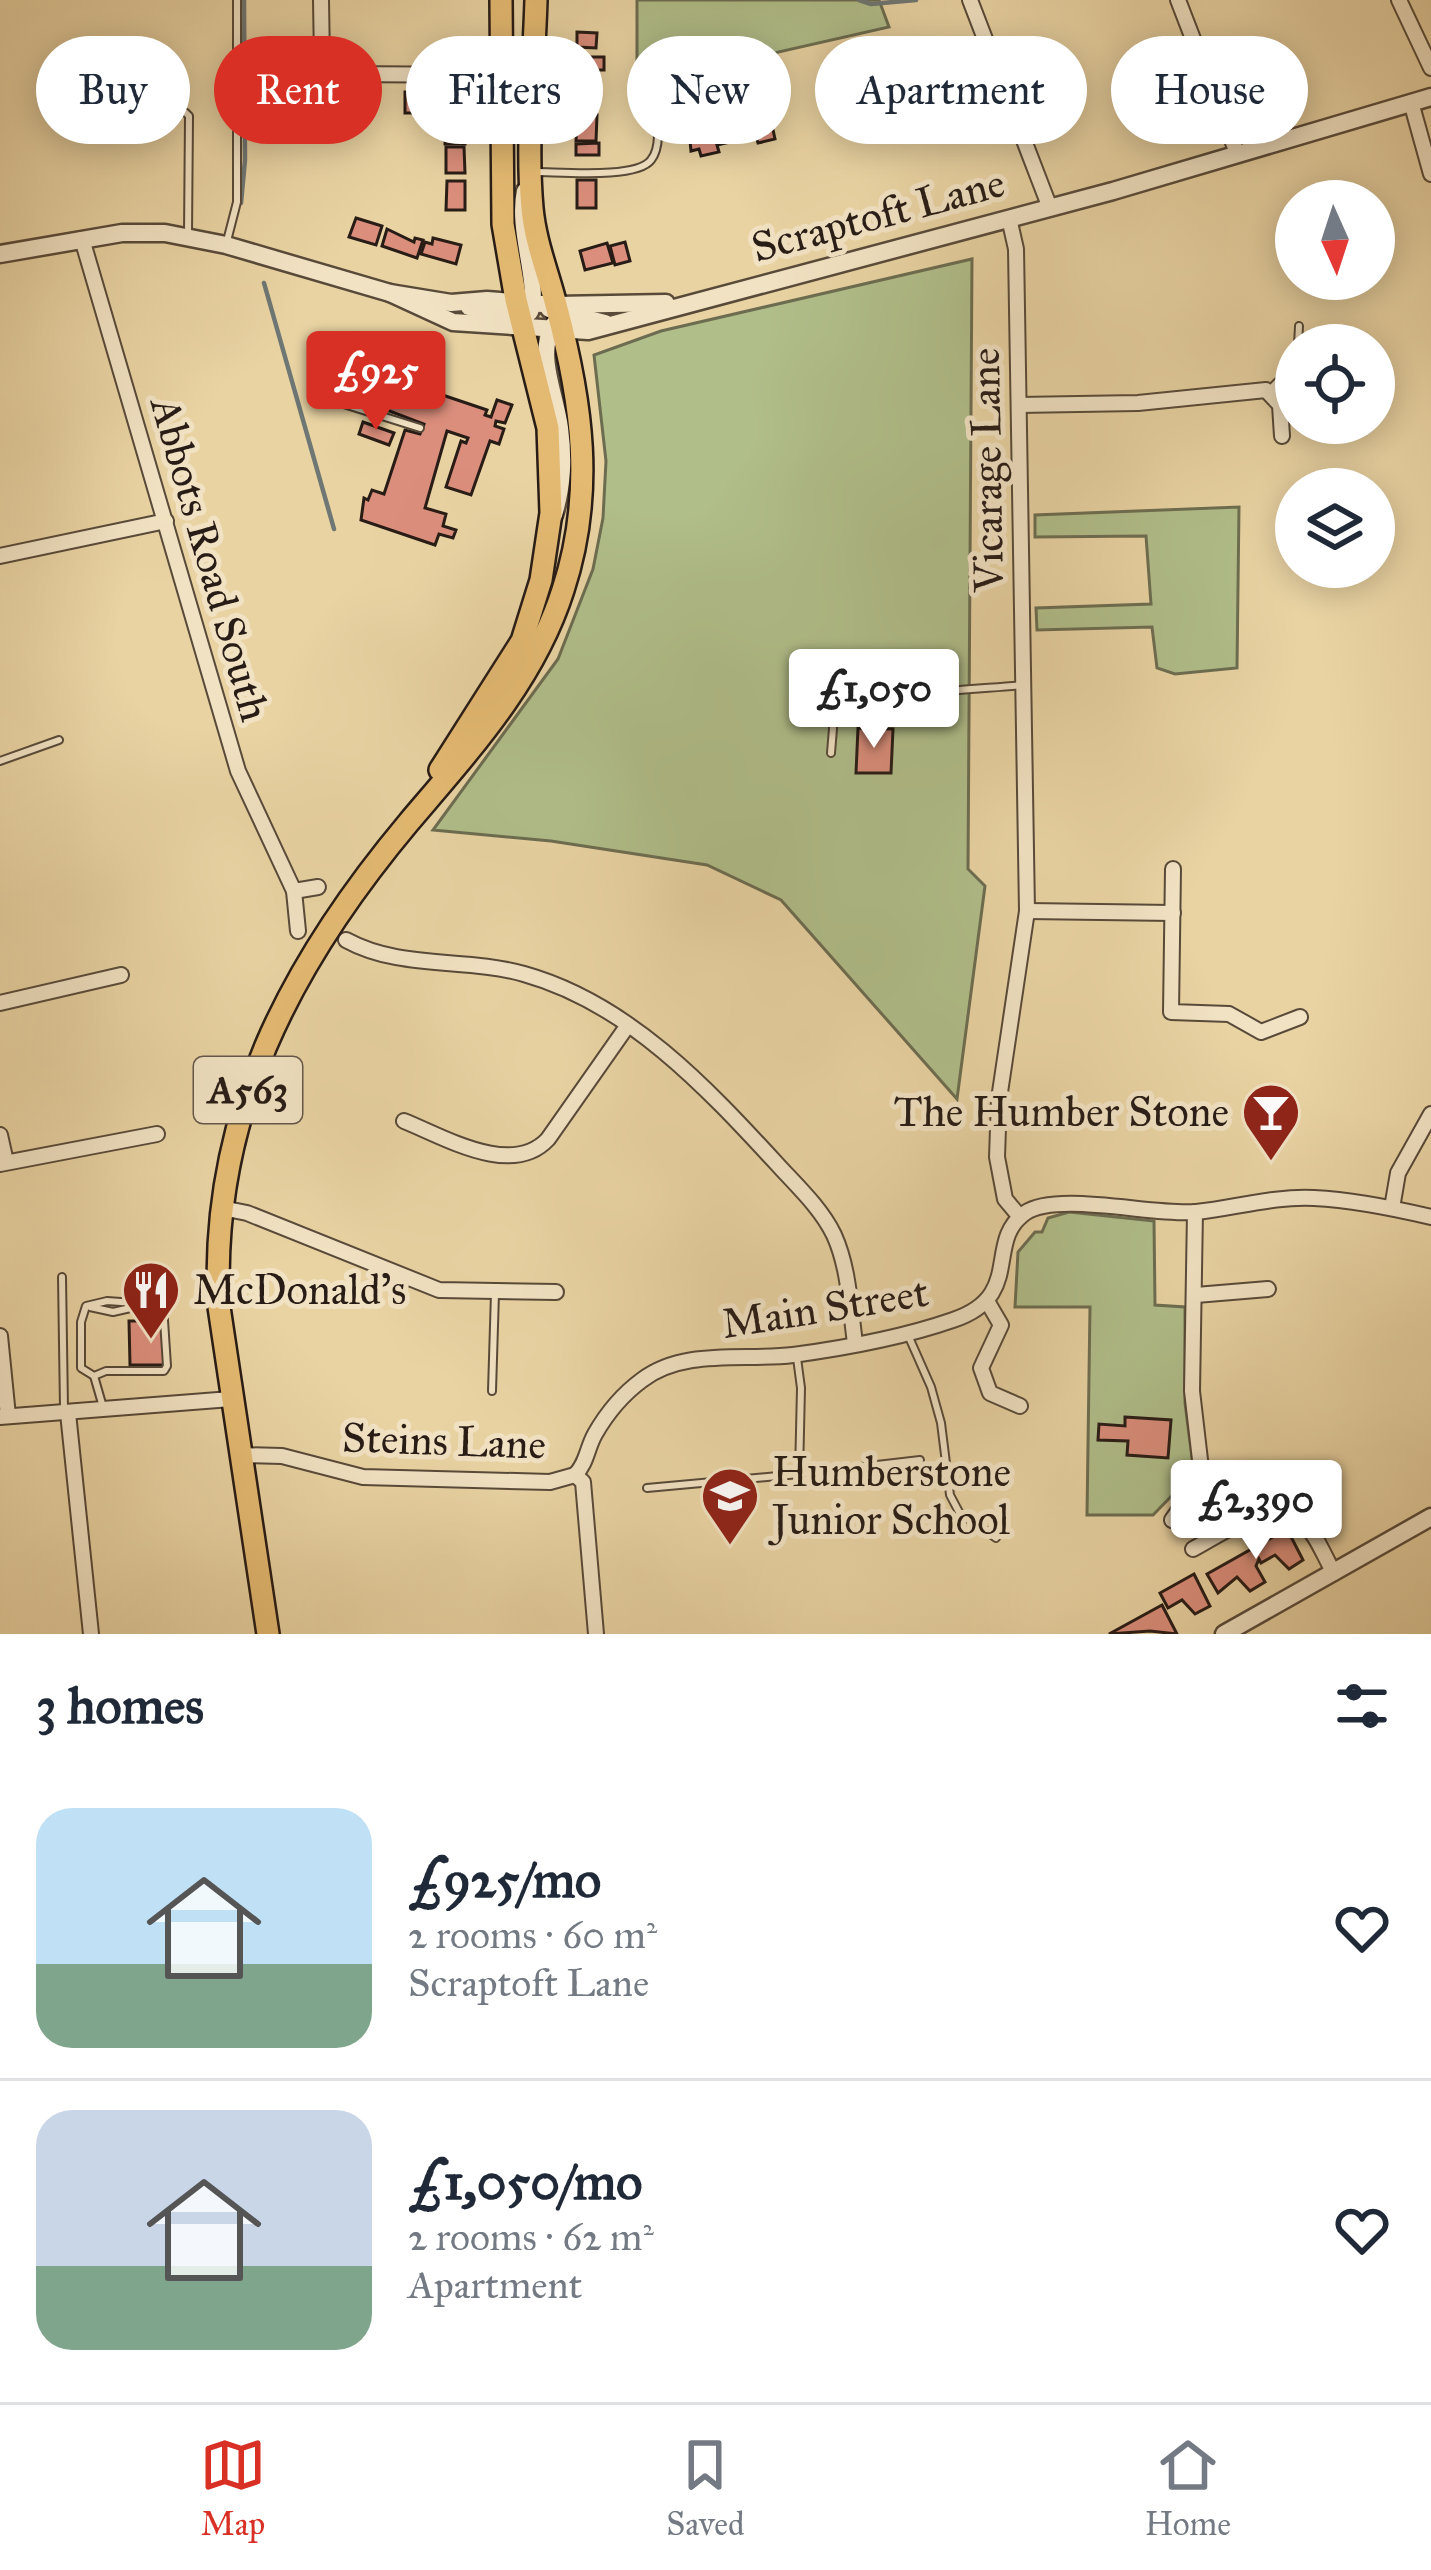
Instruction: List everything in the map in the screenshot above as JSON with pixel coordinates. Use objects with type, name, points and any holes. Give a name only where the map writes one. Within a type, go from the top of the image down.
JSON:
[{"type":"highway","name":"A563","points":[[501,0],[501,36]]},
{"type":"highway","name":"A563","points":[[408,824],[522,641],[541,580],[549,533],[543,315],[531,176],[536,0]]},
{"type":"highway","name":"A563","points":[[268,1634],[218,1290],[222,1208],[239,1117],[290,989],[328,927],[474,748],[540,647],[562,593],[578,534],[584,458],[581,420],[502,208],[501,144]]},
{"type":"street","points":[[321,0],[322,60],[334,74],[406,74]]},
{"type":"street","points":[[970,0],[1050,208]]},
{"type":"street","points":[[1178,0],[1237,153]]},
{"type":"street","points":[[1400,0],[1431,68]]},
{"type":"street","name":"Scraptoft Lane","points":[[0,254],[141,232],[188,236],[390,293],[543,315],[588,331],[1050,208],[1431,97]]},
{"type":"street","points":[[1411,102],[1431,174]]},
{"type":"street","name":"Vicarage Lane","points":[[1009,218],[1016,249],[1027,911],[998,1118],[1001,1187],[1010,1208],[1020,1217]]},
{"type":"street","name":"Abbots Road South","points":[[82,238],[238,771],[294,891],[298,931]]},
{"type":"street","name":"Scraptoft Lane","points":[[390,293],[444,320],[496,326],[580,304],[689,302]]},
{"type":"street","points":[[1019,406],[1138,403],[1260,389],[1275,397]]},
{"type":"street","points":[[1272,393],[1275,390]]},
{"type":"street","points":[[0,556],[166,521]]},
{"type":"street","points":[[1173,869],[1172,1012],[1224,1013],[1261,1032],[1300,1017]]},
{"type":"street","points":[[294,891],[318,887]]},
{"type":"street","points":[[1027,911],[1173,913]]},
{"type":"street","points":[[346,940],[390,958],[472,963],[526,974],[570,991],[628,1025],[682,1067],[730,1112],[823,1216],[841,1254],[855,1342]]},
{"type":"street","points":[[0,1003],[121,975]]},
{"type":"street","points":[[404,1121],[507,1156],[530,1153],[548,1138],[628,1025]]},
{"type":"street","points":[[1392,1208],[1398,1173],[1431,1114]]},
{"type":"street","points":[[0,1135],[3,1163],[157,1134]]},
{"type":"street","points":[[1020,1217],[1035,1208],[1052,1206],[1195,1212],[1273,1198],[1335,1199],[1431,1217]]},
{"type":"street","points":[[222,1208],[247,1213],[439,1290],[556,1292]]},
{"type":"street","points":[[1172,1520],[1202,1478],[1192,1391],[1195,1212]]},
{"type":"street","name":"Main Street","points":[[575,1475],[614,1405],[665,1366],[690,1360],[796,1355],[962,1318],[987,1301],[1000,1280],[1010,1231],[1020,1217]]},
{"type":"street","points":[[1196,1294],[1268,1289]]},
{"type":"street","points":[[987,1301],[1001,1325],[981,1367],[990,1393],[1020,1406]]},
{"type":"street","points":[[0,1336],[4,1416],[231,1400]]},
{"type":"street","points":[[66,1413],[91,1634]]},
{"type":"street","name":"Steins Lane","points":[[239,1455],[282,1456],[363,1477],[550,1482],[575,1475]]},
{"type":"street","points":[[575,1475],[583,1482],[596,1634]]},
{"type":"street","points":[[1192,1549],[1243,1522],[1279,1515],[1306,1525],[1334,1573]]},
{"type":"street","points":[[1224,1634],[1431,1517]]},
{"type":"lane","points":[[226,245],[237,202],[237,0]]},
{"type":"lane","points":[[188,236],[189,144]]},
{"type":"lane","points":[[531,176],[637,171],[651,160],[657,144]]},
{"type":"lane","points":[[334,400],[420,428]]},
{"type":"lane","points":[[831,753],[834,716],[848,708],[884,699],[1024,685]]},
{"type":"lane","points":[[0,761],[59,740]]},
{"type":"lane","points":[[62,1277],[66,1413]]},
{"type":"lane","points":[[492,1391],[495,1292]]},
{"type":"lane","points":[[94,1376],[106,1371],[164,1371],[164,1305],[113,1312],[86,1306],[81,1322],[81,1368],[94,1376],[104,1411]]},
{"type":"lane","points":[[907,1332],[941,1424],[950,1495],[959,1512],[996,1538]]},
{"type":"lane","points":[[796,1355],[801,1388],[799,1474]]},
{"type":"lane","points":[[647,1488],[920,1460]]},
{"type":"green space","points":[[637,0],[879,0],[889,27],[849,36],[815,36],[815,44],[791,49],[791,36],[637,36]]},
{"type":"green space","points":[[972,259],[968,869],[985,886],[957,1099],[781,900],[707,865],[551,841],[433,830],[558,659],[593,569],[603,518],[606,461],[594,355],[661,331]]},
{"type":"green space","points":[[1239,507],[1237,668],[1175,674],[1157,668],[1152,627],[1037,630],[1036,608],[1151,604],[1146,536],[1035,537],[1035,515]]},
{"type":"green space","points":[[1069,1212],[1154,1221],[1155,1305],[1185,1307],[1185,1403],[1194,1473],[1153,1515],[1087,1515],[1090,1307],[1015,1307],[1018,1252],[1035,1232],[1042,1232],[1048,1218]]},
{"type":"building","points":[[576,144],[599,144],[599,155],[576,155]]},
{"type":"building","points":[[690,144],[721,144],[717,145],[719,152],[701,156],[699,149],[691,151]]},
{"type":"building","points":[[446,147],[464,147],[465,173],[446,173]]},
{"type":"building","points":[[577,180],[596,180],[596,208],[577,208]]},
{"type":"building","points":[[447,181],[465,181],[465,210],[446,210]]},
{"type":"building","points":[[356,218],[382,226],[376,245],[349,237]]},
{"type":"building","points":[[387,229],[414,242],[415,238],[423,240],[417,258],[382,246]]},
{"type":"building","points":[[433,238],[461,245],[456,264],[421,254],[425,242],[432,244]]},
{"type":"building","points":[[625,242],[630,261],[615,265],[610,246]]},
{"type":"building","points":[[607,243],[613,263],[585,270],[580,251]]},
{"type":"building","points":[[377,379],[403,387],[404,382],[487,410],[485,415],[491,417],[497,400],[512,405],[505,423],[496,421],[495,426],[504,429],[499,444],[490,441],[471,495],[446,487],[461,441],[466,443],[468,438],[447,431],[425,508],[446,514],[443,526],[456,530],[453,538],[439,534],[435,545],[361,520],[364,498],[368,500],[372,490],[384,494],[405,430],[420,434],[424,424],[350,396],[354,384],[372,390]]},
{"type":"building","points":[[363,422],[394,433],[389,445],[359,434]]},
{"type":"building","points":[[858,728],[893,729],[891,773],[856,773]]},
{"type":"building","points":[[129,1321],[163,1321],[164,1365],[130,1365]]},
{"type":"building","points":[[1125,1417],[1171,1420],[1168,1458],[1127,1455],[1128,1441],[1098,1440],[1099,1424],[1125,1426]]},
{"type":"building","points":[[1287,1529],[1303,1560],[1289,1569],[1275,1555],[1261,1563],[1259,1559],[1256,1566],[1265,1582],[1250,1591],[1237,1577],[1218,1593],[1207,1574]]},
{"type":"building","points":[[1194,1574],[1210,1606],[1195,1614],[1182,1600],[1168,1608],[1160,1593]]},
{"type":"building","points":[[1162,1605],[1177,1634],[1109,1634]]},
{"type":"waterway","points":[[241,203],[244,0]]},
{"type":"waterway","points":[[859,0],[871,4],[916,0]]},
{"type":"waterway","points":[[264,283],[334,529]]},
{"type":"place","name":"The Humber Stone","points":[[1271,1163]]},
{"type":"place","name":"McDonald's","points":[[151,1341]]},
{"type":"place","name":"Humberstone Junior School","points":[[730,1547]]}]
